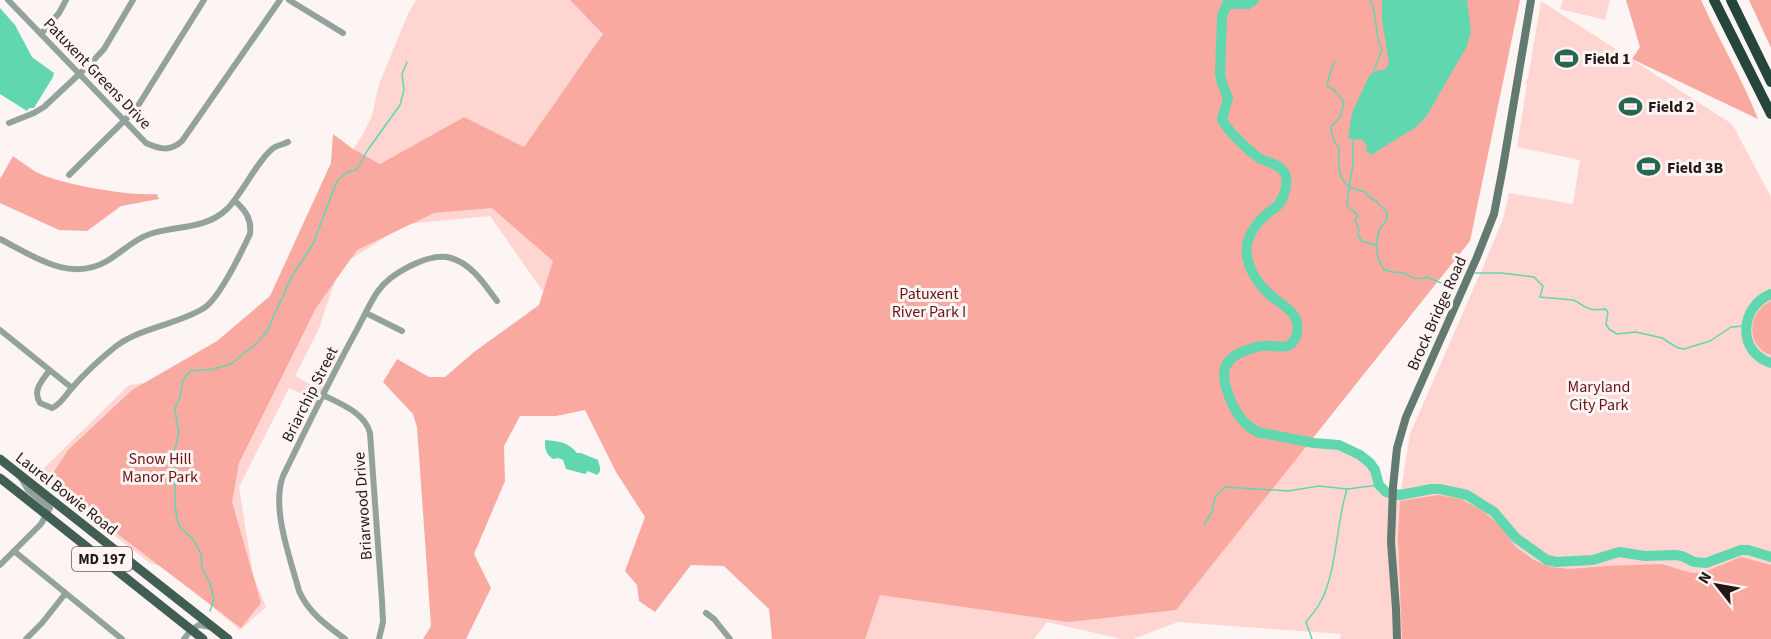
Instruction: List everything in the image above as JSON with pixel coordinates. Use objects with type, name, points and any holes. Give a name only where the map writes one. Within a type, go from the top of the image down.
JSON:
[{"type":"highway","points":[[1714,0],[1771,114]]},
{"type":"highway","points":[[1731,0],[1771,82]]},
{"type":"main road","name":"Laurel Bowie Road","points":[[0,459],[228,639]]},
{"type":"main road","name":"Laurel Bowie Road","points":[[0,478],[203,639]]},
{"type":"street","name":"Patuxent Greens Drive","points":[[8,0],[146,142],[157,148],[170,148],[182,141],[280,0]]},
{"type":"street","points":[[41,34],[59,13],[66,0]]},
{"type":"street","points":[[9,123],[39,111],[104,49],[133,0]]},
{"type":"street","points":[[69,176],[136,109],[204,0]]},
{"type":"street","points":[[289,0],[343,33]]},
{"type":"street","name":"Brock Bridge Road","points":[[1397,639],[1396,599],[1390,542],[1397,448],[1406,417],[1494,214],[1531,0]]},
{"type":"street","points":[[0,239],[48,264],[65,269],[82,269],[108,261],[147,235],[208,222],[221,215],[271,150],[288,142]]},
{"type":"street","points":[[49,370],[36,390],[37,398],[47,407],[54,407],[120,344],[139,334],[188,316],[204,308],[213,300],[245,244],[250,230],[246,211],[234,201]]},
{"type":"street","name":"Briarchip Street","points":[[345,639],[313,613],[302,597],[291,562],[279,507],[279,491],[284,476],[366,313],[379,290],[390,279],[415,264],[433,257],[449,257],[463,264],[480,279],[497,301]]},
{"type":"street","points":[[366,313],[402,331]]},
{"type":"street","points":[[0,330],[72,388]]},
{"type":"street","name":"Briarwood Drive","points":[[324,395],[359,416],[368,425],[370,433],[382,601],[383,622],[380,639]]},
{"type":"street","points":[[0,565],[37,529],[50,508],[28,490],[20,475]]},
{"type":"street","points":[[14,551],[122,639]]},
{"type":"street","points":[[26,639],[65,594]]},
{"type":"street","points":[[705,613],[714,619],[730,639]]},
{"type":"street","points":[[183,639],[199,625],[214,628]]},
{"type":"street","points":[[108,639],[114,633]]},
{"type":"green space","name":"Patuxent River Park I","points":[[416,0],[570,0],[599,28],[614,0],[1305,440],[1350,449],[1371,464],[1382,490],[1400,495],[1410,434],[1503,219],[1509,193],[1573,204],[1580,160],[1517,147],[1527,84],[1525,82],[1528,78],[1541,1],[1732,124],[1771,197],[1771,639],[1340,639],[1341,634],[1178,622],[1133,639],[1121,639],[1047,622],[1034,639],[782,639],[794,631],[680,487],[490,216],[406,224],[340,266],[318,331],[295,376],[317,388],[325,385],[315,406],[312,399],[289,388],[239,487],[253,575],[266,607],[240,630],[171,572],[150,563],[89,516],[88,506],[37,475],[129,385],[248,369],[333,206],[516,189],[573,77],[524,147],[464,117],[380,164],[353,149],[372,116],[379,84]]},
{"type":"green space","name":"Patuxent River Park I","points":[[570,0],[1520,0],[1470,241],[1176,610],[1069,622],[880,595],[865,639],[772,639],[769,609],[724,566],[691,565],[655,612],[639,601],[637,585],[625,571],[645,517],[616,472],[585,410],[556,416],[520,416],[504,446],[505,481],[474,554],[491,588],[466,639],[423,639],[431,626],[417,427],[413,414],[383,382],[397,359],[429,377],[445,377],[474,352],[539,305],[553,261],[492,208],[434,213],[357,250],[316,308],[239,463],[232,502],[261,603],[241,628],[48,481],[68,450],[132,390],[217,341],[270,296],[331,163],[333,134],[353,149],[380,164],[464,117],[524,147],[603,34]]},
{"type":"green space","points":[[1563,0],[1610,0],[1605,20],[1560,9]]},
{"type":"green space","points":[[1626,0],[1701,0],[1758,119],[1632,59],[1640,47]]},
{"type":"green space","points":[[1749,0],[1771,0],[1771,48]]},
{"type":"green space","points":[[13,156],[47,177],[113,191],[157,194],[159,199],[121,206],[87,231],[59,230],[0,203],[0,179]]},
{"type":"green space","points":[[1771,301],[1771,355],[1762,351],[1756,344],[1752,328],[1758,312]]},
{"type":"green space","points":[[1438,495],[1461,499],[1483,511],[1499,525],[1516,547],[1534,560],[1551,567],[1570,569],[1662,564],[1691,573],[1702,573],[1741,557],[1771,565],[1771,639],[1402,639],[1398,538],[1400,501]]},
{"type":"shaded area","points":[[1382,0],[1467,0],[1471,31],[1467,46],[1426,117],[1416,127],[1371,155],[1361,139],[1348,138],[1352,113],[1369,76],[1378,70],[1385,70],[1389,63],[1382,21]]},
{"type":"shaded area","points":[[0,8],[15,25],[32,57],[54,73],[34,108],[29,108],[27,111],[0,94]]},
{"type":"shaded area","points":[[545,440],[563,443],[577,453],[598,460],[599,473],[597,475],[588,471],[585,474],[566,469],[563,460],[553,459],[548,455]]},
{"type":"waterway","points":[[1254,0],[1248,4],[1227,4],[1222,16],[1220,74],[1228,98],[1222,119],[1233,135],[1249,150],[1259,158],[1277,166],[1285,174],[1286,186],[1283,198],[1255,227],[1247,244],[1247,256],[1257,279],[1266,291],[1294,315],[1298,328],[1292,343],[1281,347],[1253,348],[1234,356],[1226,366],[1224,379],[1228,393],[1236,411],[1245,422],[1257,432],[1314,443],[1339,445],[1360,455],[1375,470],[1379,485],[1386,492],[1400,495],[1440,489],[1467,495],[1494,512],[1516,538],[1547,560],[1556,562],[1593,560],[1619,552],[1645,556],[1675,555],[1694,562],[1706,563],[1741,550],[1771,557]]},
{"type":"waterway","points":[[1370,0],[1382,50],[1373,73]]},
{"type":"waterway","points":[[1335,61],[1327,86],[1334,90],[1344,102],[1340,117],[1331,130],[1339,148],[1340,174],[1349,187],[1347,206],[1358,215],[1355,220],[1359,229],[1358,235],[1362,241],[1376,245],[1378,258],[1384,270],[1405,273],[1415,278],[1427,277],[1441,283],[1459,275]]},
{"type":"waterway","points":[[210,611],[214,599],[210,583],[202,568],[201,554],[193,539],[180,527],[175,504],[175,450],[179,431],[175,409],[183,380],[190,371],[214,369],[231,364],[258,342],[267,331],[291,278],[313,244],[337,181],[346,173],[357,169],[400,105],[404,90],[402,74],[407,62]]},
{"type":"waterway","points":[[1353,140],[1353,166],[1349,187],[1365,192],[1387,212],[1387,219],[1379,230],[1376,245]]},
{"type":"waterway","points":[[1475,273],[1534,277],[1543,286],[1540,297],[1573,300],[1590,309],[1605,309],[1608,312],[1606,324],[1617,334],[1636,332],[1662,338],[1678,348],[1684,349],[1710,341],[1731,327],[1746,326]]},
{"type":"waterway","points":[[1771,294],[1753,308],[1746,329],[1747,339],[1752,349],[1771,363]]},
{"type":"waterway","points":[[1312,639],[1306,622],[1326,591],[1347,489],[1379,485]]},
{"type":"waterway","points":[[1204,525],[1212,512],[1215,497],[1225,487],[1288,491],[1319,486],[1347,489]]},
{"type":"place","name":"Field 1","points":[[1566,58]]},
{"type":"place","name":"Field 2","points":[[1630,106]]},
{"type":"place","name":"Field 3B","points":[[1649,167]]},
{"type":"park label","name":"Maryland City Park","points":[[1599,395]]},
{"type":"park label","name":"Snow Hill Manor Park","points":[[160,467]]}]
